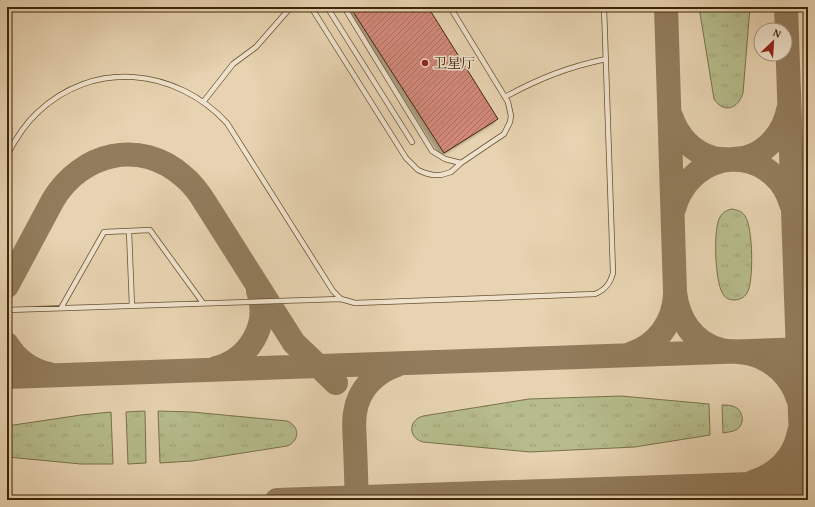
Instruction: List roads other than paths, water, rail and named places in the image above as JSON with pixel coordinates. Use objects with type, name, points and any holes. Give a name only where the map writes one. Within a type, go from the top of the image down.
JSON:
[{"type":"lane","points":[[204,101],[233,64],[256,47],[291,7]]},
{"type":"lane","points":[[311,7],[406,158],[418,170],[433,176],[451,172],[461,163],[498,138],[507,129],[511,116],[511,110],[506,97],[450,7]]},
{"type":"lane","points":[[327,7],[412,142]]},
{"type":"lane","points":[[344,7],[432,151],[445,159],[461,163]]},
{"type":"lane","points":[[7,310],[341,299],[355,303],[581,296],[594,294],[604,289],[611,280],[613,267],[604,7]]},
{"type":"lane","points":[[506,97],[529,84],[560,71],[606,59]]},
{"type":"lane","points":[[7,155],[22,130],[38,112],[62,94],[78,86],[96,80],[121,77],[146,78],[176,86],[204,101],[227,123],[333,291],[341,299]]},
{"type":"lane","points":[[61,308],[104,232],[150,230],[203,303]]},
{"type":"lane","points":[[129,231],[132,306]]},
{"type":"place","name":"卫星厅","points":[[425,63]]}]
